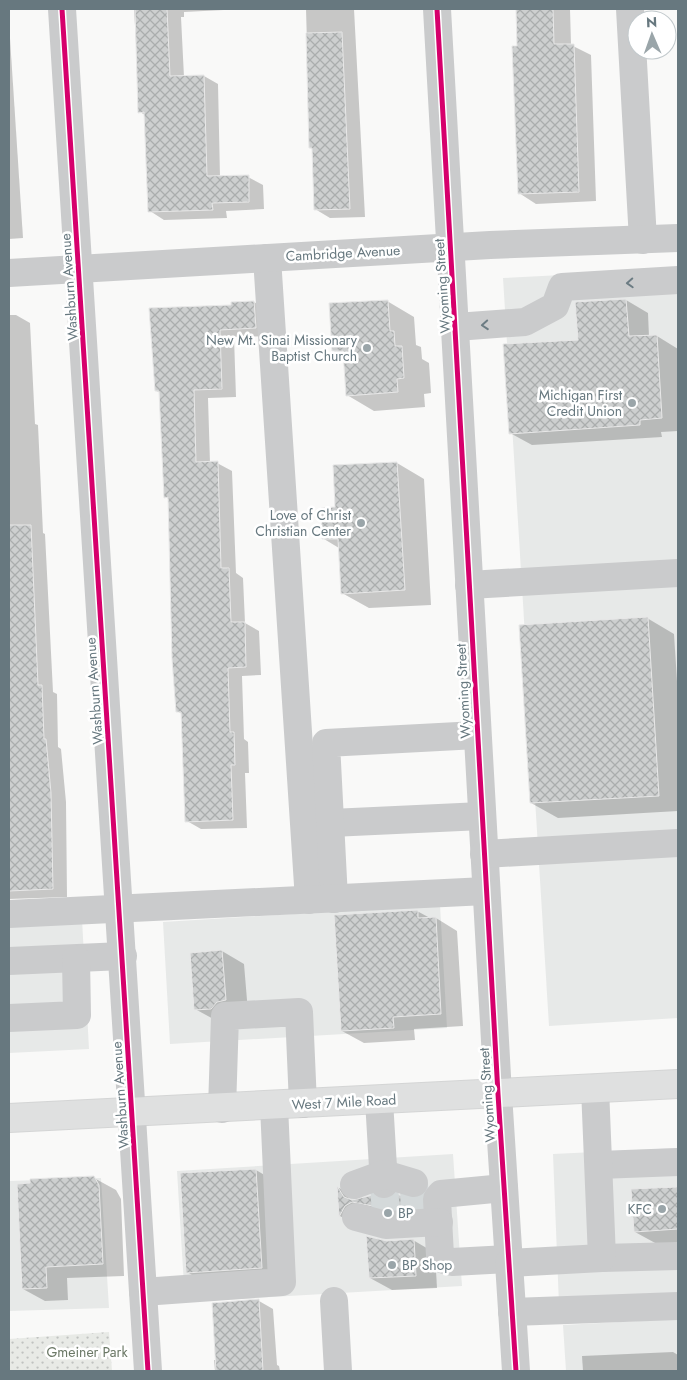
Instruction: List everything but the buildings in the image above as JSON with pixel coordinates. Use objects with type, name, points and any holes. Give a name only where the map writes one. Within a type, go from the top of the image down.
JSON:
[{"type":"main road","name":"West 7 Mile Road","points":[[9,1118],[678,1084]]},
{"type":"street","name":"Washburn Avenue","points":[[62,9],[148,1371]]},
{"type":"street","name":"Wyoming Street","points":[[437,9],[456,327],[477,736],[516,1371]]},
{"type":"street","points":[[630,9],[643,240]]},
{"type":"street","name":"Cambridge Avenue","points":[[9,273],[450,248],[678,238]]},
{"type":"street","points":[[267,258],[321,899]]},
{"type":"street","points":[[456,327],[525,322],[555,306],[562,287],[678,280]]},
{"type":"street","points":[[469,585],[678,572]]},
{"type":"street","points":[[321,899],[331,823],[326,743],[477,736]]},
{"type":"street","points":[[331,823],[482,816]]},
{"type":"street","points":[[484,854],[678,843]]},
{"type":"street","points":[[9,914],[486,891]]},
{"type":"street","points":[[9,961],[123,956]]},
{"type":"street","points":[[9,1018],[78,1015],[76,958]]},
{"type":"street","points":[[222,1108],[225,1016],[299,1012],[303,1104]]},
{"type":"street","points":[[595,1088],[602,1258]]},
{"type":"street","points":[[379,1100],[384,1179]]},
{"type":"street","points":[[143,1292],[282,1282],[274,1106]]},
{"type":"street","points":[[599,1165],[678,1162]]},
{"type":"street","points":[[354,1185],[384,1179],[414,1183]]},
{"type":"street","points":[[504,1188],[441,1194],[437,1198],[427,1219],[440,1256],[444,1260],[452,1262],[678,1256]]},
{"type":"street","points":[[356,1217],[386,1220],[427,1219]]},
{"type":"street","points":[[334,1301],[338,1371]]},
{"type":"street","points":[[512,1312],[678,1306]]},
{"type":"shaded area","points":[[678,269],[678,1018],[549,1026],[503,278]]},
{"type":"shaded area","points":[[440,905],[447,1028],[170,1044],[163,922]]},
{"type":"shaded area","points":[[82,919],[89,1049],[9,1053],[9,923]]},
{"type":"shaded area","points":[[678,1148],[678,1299],[559,1305],[553,1154]]},
{"type":"shaded area","points":[[453,1154],[462,1286],[185,1302],[177,1171]]},
{"type":"shaded area","points":[[101,1178],[109,1308],[9,1311],[9,1181]]},
{"type":"shaded area","points":[[678,1319],[678,1371],[566,1371],[563,1325]]},
{"type":"green space","name":"Gmeiner Park","points":[[109,1332],[112,1371],[9,1371],[9,1339]]},
{"type":"tunnel","points":[[414,1183],[415,1215]]},
{"type":"tunnel","points":[[384,1184],[386,1216]]},
{"type":"cycle path","points":[[62,9],[148,1371]]},
{"type":"cycle path","points":[[437,9],[498,1094],[516,1371]]},
{"type":"place","name":"New Mt. Sinai Missionary Baptist Church","points":[[367,348]]},
{"type":"place","name":"Michigan First Credit Union","points":[[632,403]]},
{"type":"place","name":"Love of Christ Christian Center","points":[[361,523]]},
{"type":"place","name":"KFC","points":[[662,1209]]},
{"type":"place","name":"BP","points":[[388,1213]]},
{"type":"place","name":"BP Shop","points":[[392,1265]]}]
